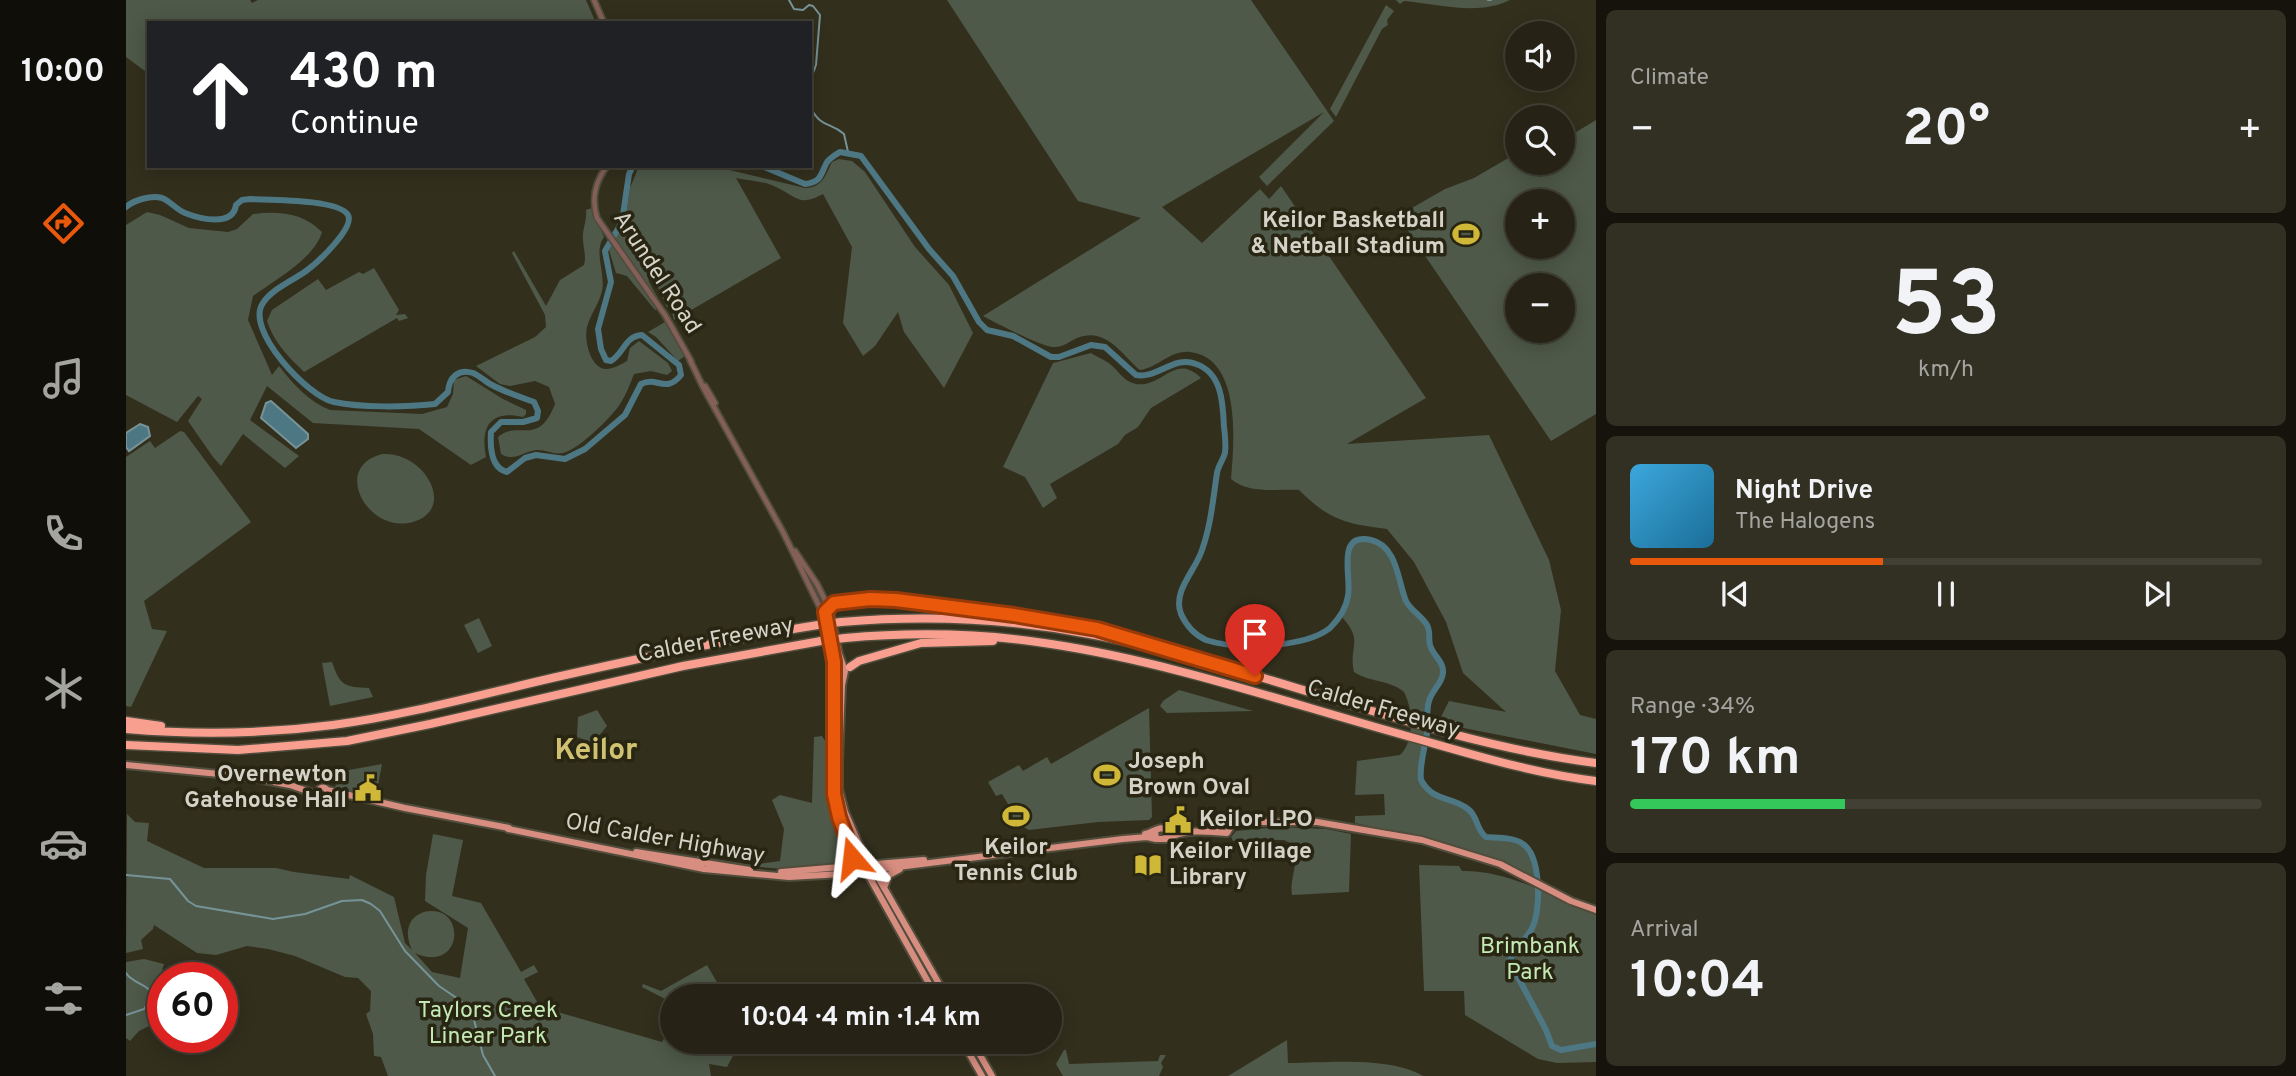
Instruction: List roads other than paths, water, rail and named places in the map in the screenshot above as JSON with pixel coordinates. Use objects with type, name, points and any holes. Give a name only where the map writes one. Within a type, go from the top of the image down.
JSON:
[{"type":"highway","points":[[826,610],[840,601],[886,600],[1014,615],[1097,629],[1174,653]]},
{"type":"highway","name":"Calder Freeway","points":[[126,729],[210,733],[332,725],[394,714],[710,643],[841,622],[912,618],[1007,622],[1090,634],[1174,653],[1450,732],[1539,754],[1596,763]]},
{"type":"highway","name":"Calder Freeway","points":[[126,745],[196,750],[250,750],[347,741],[683,666],[821,640],[899,634],[967,635],[1048,643],[1108,654],[1520,768],[1596,781]]},
{"type":"highway","points":[[848,669],[859,662],[921,643],[1048,643]]},
{"type":"highway","points":[[126,721],[197,729],[283,730]]},
{"type":"main road","points":[[826,610],[834,671],[832,784],[839,817],[930,984]]},
{"type":"main road","points":[[795,872],[848,863],[852,854],[839,789],[840,730],[848,669],[840,658],[826,610]]},
{"type":"main road","points":[[834,671],[848,669]]},
{"type":"main road","name":"Old Calder Highway","points":[[126,765],[240,776],[597,846],[776,876],[813,876],[890,862],[943,860]]},
{"type":"main road","points":[[1253,824],[1229,831],[1177,834],[1166,839],[1165,829],[1174,831],[1208,827],[1220,822],[1253,824],[1297,821],[1353,829],[1417,841],[1486,859],[1519,873],[1554,893],[1596,910]]},
{"type":"main road","points":[[1220,822],[1220,832]]},
{"type":"main road","points":[[1228,822],[1229,831]]},
{"type":"main road","name":"Old Calder Highway","points":[[1123,839],[1165,829]]},
{"type":"main road","points":[[1155,831],[1156,839]]},
{"type":"main road","points":[[849,833],[871,856],[890,862]]},
{"type":"main road","name":"Old Calder Highway","points":[[689,863],[761,872],[795,872],[915,865],[1123,839],[1166,839]]},
{"type":"main road","points":[[884,888],[891,873],[915,865]]},
{"type":"main road","points":[[868,867],[884,888],[939,984]]},
{"type":"main road","points":[[969,1054],[982,1076]]},
{"type":"main road","points":[[979,1054],[992,1076]]},
{"type":"street","points":[[594,0],[603,21]]},
{"type":"street","name":"Arundel Road","points":[[606,168],[598,179],[594,194],[595,211],[602,226],[667,319],[826,610]]},
{"type":"street","name":"Arundel Road","points":[[783,532],[817,584],[826,610]]},
{"type":"water","points":[[271,401],[308,434],[308,439],[296,448],[261,418],[266,403]]},
{"type":"water","points":[[140,424],[148,427],[150,436],[129,451],[126,447],[126,433]]},
{"type":"waterway","points":[[789,0],[794,9],[803,10],[809,5],[820,15],[816,65],[812,76]]},
{"type":"waterway","points":[[812,110],[822,122],[844,134],[848,152]]},
{"type":"waterway","points":[[767,168],[805,184],[817,180],[828,160],[840,152],[861,156],[929,249],[953,276],[979,322],[987,330],[1013,336],[1051,357],[1059,357],[1091,345],[1105,347],[1136,375],[1151,374],[1180,362],[1196,364],[1211,374],[1222,399],[1225,453],[1218,470],[1205,541],[1182,589],[1179,605],[1185,622],[1202,638],[1219,643],[1252,646],[1288,643],[1319,635],[1333,625],[1346,605],[1349,549],[1353,543],[1360,539],[1371,540],[1387,550],[1396,566],[1406,601],[1427,625],[1430,645],[1443,669],[1441,680],[1428,705],[1421,780],[1431,792],[1468,809],[1486,837],[1515,840],[1529,850],[1538,883],[1536,918],[1531,931],[1514,952],[1510,962],[1552,1046],[1561,1050],[1596,1044]]},
{"type":"waterway","points":[[126,207],[133,202],[158,197],[185,213],[215,220],[229,216],[242,200],[250,199],[303,201],[342,210],[348,215],[349,221],[334,245],[311,267],[277,289],[263,303],[260,315],[262,329],[270,344],[309,388],[334,402],[384,406],[435,404],[448,392],[455,375],[463,372],[476,374],[502,390],[534,402],[538,411],[537,418],[523,422],[501,422],[491,432],[491,450],[495,462],[507,472],[525,458],[536,455],[565,459],[585,449],[625,415],[641,384],[671,383],[681,375],[679,365],[642,335],[632,338],[611,361],[606,360],[601,349],[598,329],[611,282],[605,251],[622,222],[632,168]]},
{"type":"waterway","points":[[126,875],[170,879],[188,901],[196,906],[273,919],[305,914],[342,901],[362,900],[371,904],[380,911],[405,951],[439,986],[461,1001],[473,1016],[483,1055],[495,1076]]},
{"type":"waterway","points":[[126,973],[148,988],[153,996],[144,1009],[126,1015]]},
{"type":"place","name":"Keilor Basketball & Netball Stadium","points":[[1466,234]]},
{"type":"place","name":"Joseph Brown Oval","points":[[1107,775]]},
{"type":"place","name":"Overnewton Gatehouse Hall","points":[[368,788]]},
{"type":"place","name":"Keilor Tennis Club","points":[[1016,816]]},
{"type":"place","name":"Keilor LPO","points":[[1178,820]]},
{"type":"place","name":"Keilor Village Library","points":[[1148,865]]},
{"type":"district","name":"Keilor","points":[[596,751]]},
{"type":"park label","name":"Brimbank Park","points":[[1530,960]]},
{"type":"park label","name":"Taylors Creek Linear Park","points":[[488,1024]]}]
